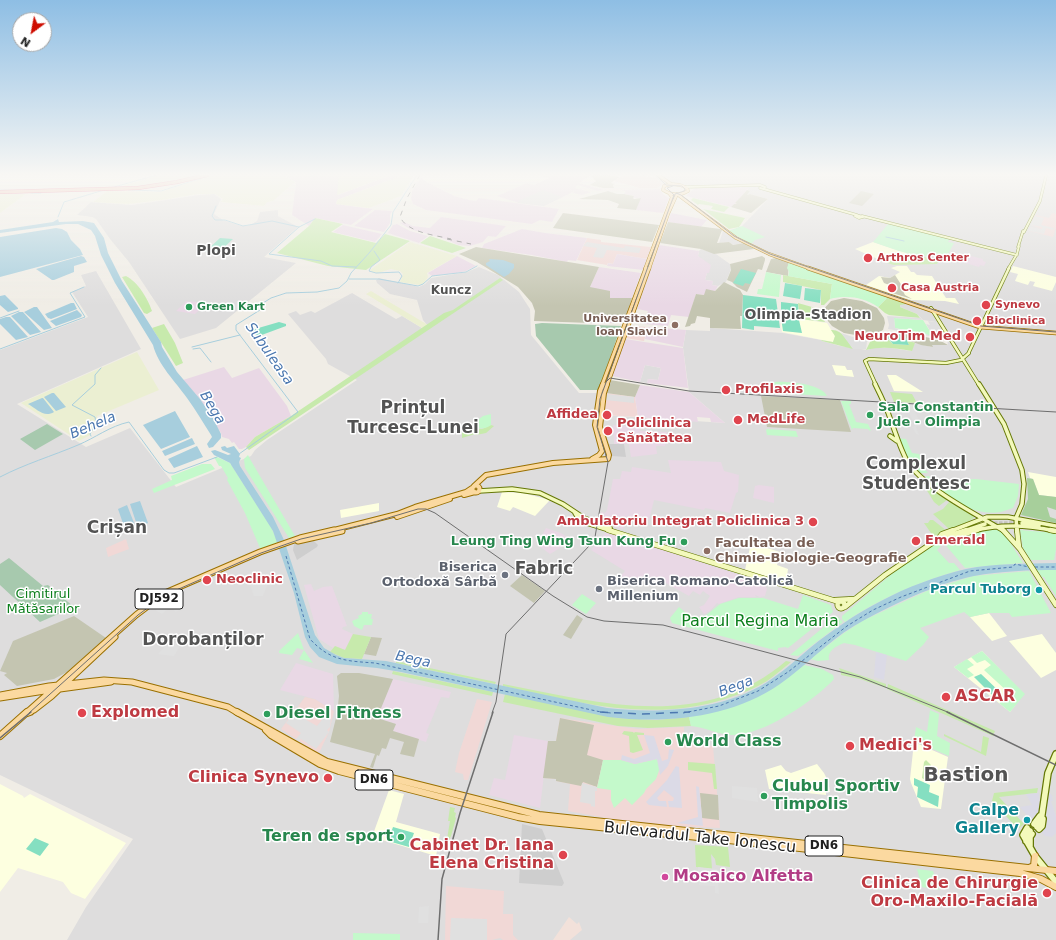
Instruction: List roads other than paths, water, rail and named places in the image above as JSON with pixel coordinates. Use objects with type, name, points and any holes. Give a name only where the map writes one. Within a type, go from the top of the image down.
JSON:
[{"type":"main road","name":"DJ592","points":[[292,542],[382,521],[430,507],[477,488],[486,475],[553,463],[608,459],[609,455],[600,425],[603,398],[608,376],[664,219]]},
{"type":"main road","name":"DJ592","points":[[592,460],[600,455],[602,448],[595,421],[598,400],[666,219]]},
{"type":"main road","points":[[711,219],[729,233],[764,252],[982,326]]},
{"type":"main road","points":[[714,219],[754,246],[941,313],[982,326],[1056,333]]},
{"type":"main road","points":[[874,219],[1015,255]]},
{"type":"main road","points":[[964,362],[1012,263],[1031,219]]},
{"type":"main road","points":[[931,309],[939,322]]},
{"type":"main road","points":[[931,309],[1006,428],[1022,470],[1024,486],[1023,499],[1015,525],[1020,549]]},
{"type":"main road","points":[[936,315],[941,313]]},
{"type":"main road","points":[[957,350],[964,353],[969,353]]},
{"type":"main road","points":[[964,362],[946,363],[870,359],[866,361],[891,420],[898,442],[908,462],[920,475],[944,495],[998,525]]},
{"type":"main road","points":[[946,363],[964,362]]},
{"type":"main road","points":[[890,436],[898,442]]},
{"type":"main road","points":[[477,488],[486,490],[518,490],[540,493],[564,504],[575,513],[580,521],[829,600],[845,607],[916,553],[938,539],[985,524]]},
{"type":"main road","name":"DJ592","points":[[58,687],[156,598],[219,569],[292,542],[397,514],[477,488]]},
{"type":"main road","points":[[975,513],[977,520]]},
{"type":"main road","points":[[938,539],[942,534],[977,520],[995,516],[1016,518],[1056,528]]},
{"type":"main road","points":[[995,516],[993,520],[1007,532],[1020,549],[1055,604],[1056,610]]},
{"type":"main road","points":[[1005,517],[1015,525]]},
{"type":"main road","points":[[1022,523],[1056,528]]},
{"type":"main road","points":[[938,539],[948,539],[975,530],[998,525],[1056,528]]},
{"type":"main road","name":"DJ592","points":[[66,684],[126,627],[159,599],[275,548]]},
{"type":"main road","points":[[829,600],[854,599]]},
{"type":"main road","points":[[840,604],[854,599]]},
{"type":"main road","points":[[76,674],[76,679],[84,682]]},
{"type":"main road","name":"DN6","points":[[66,684],[104,680],[141,683],[220,704],[264,728]]},
{"type":"main road","name":"DN6","points":[[0,696],[58,687],[115,681]]},
{"type":"main road","points":[[24,715],[34,710],[58,687],[66,684]]},
{"type":"main road","name":"DN6","points":[[0,696],[51,690],[58,687]]},
{"type":"main road","points":[[0,736],[51,690]]},
{"type":"main road","points":[[30,693],[36,697],[35,704]]},
{"type":"main road","name":"Bulevardul Take Ionescu","points":[[264,728],[274,732],[327,762],[544,816],[624,826],[726,834],[1047,870]]},
{"type":"main road","name":"Bulevardul Take Ionescu","points":[[264,728],[271,735],[325,766],[518,817],[540,821],[1020,873],[1037,877],[1056,887]]},
{"type":"main road","points":[[1037,827],[1043,823],[1042,812],[1045,785],[1050,766],[1056,754]]},
{"type":"main road","points":[[1031,849],[1029,840],[1030,831],[1027,834],[1026,841],[1035,856],[1056,882]]},
{"type":"main road","points":[[1027,868],[1033,867],[1035,856]]},
{"type":"main road","name":"DN6","points":[[1047,870],[1056,871]]},
{"type":"water","points":[[58,219],[59,222],[83,221],[94,223],[104,238],[108,253],[122,281],[161,342],[162,347],[177,372],[200,399],[213,418],[221,434],[221,438],[213,447],[209,448],[207,444],[212,437],[211,435],[163,366],[155,352],[153,345],[115,283],[101,255],[95,236],[91,230],[78,224],[66,224],[0,233],[0,230],[53,222]]},
{"type":"water","points":[[56,228],[67,232],[71,240],[80,249],[83,255],[0,277],[0,237]]},
{"type":"water","points":[[81,256],[84,257],[87,262],[74,266],[74,272],[54,280],[36,269]]},
{"type":"water","points":[[489,259],[503,260],[514,264],[514,268],[504,277],[486,265],[486,263],[490,261]]},
{"type":"water","points":[[5,295],[18,309],[8,312],[0,305],[0,296]]},
{"type":"water","points":[[74,303],[77,309],[51,319],[45,314]]},
{"type":"water","points":[[37,307],[52,328],[44,330],[24,312]]},
{"type":"water","points":[[77,310],[82,315],[81,317],[56,326],[50,321]]},
{"type":"water","points":[[19,312],[23,312],[41,332],[30,335],[11,316]]},
{"type":"water","points":[[10,317],[28,337],[16,340],[0,324],[0,319]]},
{"type":"water","points":[[54,393],[66,407],[56,411],[44,397]]},
{"type":"water","points":[[42,398],[54,412],[47,414],[28,404]]},
{"type":"water","points":[[175,411],[190,437],[161,449],[143,425]]},
{"type":"water","points":[[192,438],[195,444],[165,456],[162,451]]},
{"type":"water","points":[[197,446],[203,457],[174,468],[168,459]]},
{"type":"water","points":[[225,446],[227,448],[234,446],[240,454],[240,466],[273,517],[284,540],[315,635],[324,648],[344,658],[386,661],[607,708],[627,710],[671,710],[714,704],[735,697],[755,689],[773,678],[827,635],[862,611],[901,591],[944,575],[977,567],[1011,564],[1056,563],[1056,570],[1015,571],[974,576],[960,579],[912,596],[881,611],[844,632],[780,684],[741,704],[697,716],[675,719],[652,720],[608,717],[401,672],[337,664],[319,657],[310,647],[305,637],[294,593],[273,531],[230,463],[214,455],[211,451],[215,450],[228,455],[231,454],[222,450],[221,447]]},
{"type":"water","points":[[140,501],[148,523],[138,528],[130,504]]},
{"type":"water","points":[[127,505],[136,528],[126,532],[118,509]]},
{"type":"waterway","points":[[214,219],[225,220],[243,226],[272,221],[299,227]]},
{"type":"waterway","points":[[299,227],[315,219]]},
{"type":"waterway","name":"Subuleasa","points":[[240,335],[236,330],[236,325],[260,310],[263,303],[271,298],[286,293],[317,292],[339,288],[347,281],[351,273],[391,225],[392,219]]},
{"type":"waterway","points":[[299,227],[269,254],[321,261],[332,266],[356,267]]},
{"type":"waterway","points":[[886,237],[904,241]]},
{"type":"waterway","points":[[374,251],[380,260],[371,267],[369,271],[376,273],[399,272],[402,276],[398,282]]},
{"type":"waterway","points":[[398,282],[418,286],[423,284],[432,276],[466,272],[477,266]]},
{"type":"waterway","points":[[349,279],[379,279],[398,282]]},
{"type":"waterway","points":[[0,349],[85,317],[70,293],[84,287]]},
{"type":"waterway","points":[[0,318],[19,311]]},
{"type":"waterway","points":[[192,347],[240,335]]},
{"type":"waterway","name":"Subuleasa","points":[[239,454],[298,412],[240,335]]},
{"type":"waterway","points":[[193,349],[200,348],[211,362]]},
{"type":"waterway","points":[[91,436],[90,434],[96,423],[95,417],[72,405],[95,384],[95,375],[101,368]]},
{"type":"waterway","name":"Behela","points":[[0,477],[9,472],[78,445],[115,426],[129,422],[164,470],[169,473],[174,473],[217,457]]},
{"type":"tunnel","points":[[989,523],[1022,523]]},
{"type":"tram line","points":[[606,382],[665,219]]},
{"type":"tram line","points":[[712,219],[734,236],[770,254],[981,326],[1056,332]]},
{"type":"tram line","points":[[606,382],[610,378],[689,391],[1056,412]]},
{"type":"tram line","points":[[546,591],[590,545],[595,537],[608,462],[597,427],[600,399],[606,382]]},
{"type":"tram line","points":[[29,713],[138,615],[165,595],[261,553],[301,539],[371,523],[418,509],[426,509],[435,513],[546,591]]},
{"type":"tram line","points":[[492,713],[496,702],[506,634],[546,591]]},
{"type":"tram line","points":[[546,591],[587,617],[604,621],[663,625],[860,677],[950,713]]},
{"type":"tram line","points":[[0,738],[31,712]]},
{"type":"tram line","points":[[438,940],[442,879],[460,813],[493,712]]},
{"type":"tram line","points":[[947,712],[1056,765]]},
{"type":"railway","points":[[401,219],[409,227],[415,230],[451,239]]},
{"type":"railway","points":[[447,239],[471,244]]},
{"type":"place","name":"Arthros Center","points":[[868,258]]},
{"type":"place","name":"Casa Austria","points":[[892,288]]},
{"type":"place","name":"Synevo","points":[[986,305]]},
{"type":"place","name":"Green Kart","points":[[189,307]]},
{"type":"place","name":"Bioclinica","points":[[977,321]]},
{"type":"place","name":"Universitatea Ioan Slavici","points":[[675,325]]},
{"type":"place","name":"NeuroTim Med","points":[[970,337]]},
{"type":"place","name":"Profilaxis","points":[[726,390]]},
{"type":"place","name":"Affidea","points":[[607,415]]},
{"type":"place","name":"Sala Constantin Jude - Olimpia","points":[[870,415]]},
{"type":"place","name":"MedLife","points":[[738,420]]},
{"type":"place","name":"Policlinica Sănătatea","points":[[608,431]]},
{"type":"place","name":"Ambulatoriu Integrat Policlinica 3","points":[[813,522]]},
{"type":"place","name":"Emerald","points":[[916,541]]},
{"type":"place","name":"Leung Ting Wing Tsun Kung Fu","points":[[684,542]]},
{"type":"place","name":"Facultatea de Chimie-Biologie-Geografie","points":[[707,551]]},
{"type":"place","name":"Biserica Ortodoxă Sârbă","points":[[505,575]]},
{"type":"place","name":"Neoclinic","points":[[207,580]]},
{"type":"place","name":"Biserica Romano-Catolică Millenium","points":[[599,589]]},
{"type":"place","name":"Parcul Tuborg","points":[[1039,590]]},
{"type":"place","name":"ASCAR","points":[[946,697]]},
{"type":"place","name":"Explomed","points":[[82,713]]},
{"type":"place","name":"Diesel Fitness","points":[[267,714]]},
{"type":"place","name":"World Class","points":[[668,742]]},
{"type":"place","name":"Medici's","points":[[850,746]]},
{"type":"place","name":"Clinica Synevo","points":[[328,778]]},
{"type":"place","name":"Clubul Sportiv Timpolis","points":[[764,796]]},
{"type":"place","name":"Calpe Gallery","points":[[1027,820]]},
{"type":"place","name":"Teren de sport","points":[[401,837]]},
{"type":"place","name":"Cabinet Dr. Iana Elena Cristina","points":[[563,855]]},
{"type":"place","name":"Mosaico Alfetta","points":[[665,877]]},
{"type":"place","name":"Clinica de Chirurgie Oro-Maxilo-Facială","points":[[1047,893]]},
{"type":"district","name":"Plopi","points":[[216,251]]},
{"type":"district","name":"Kuncz","points":[[451,291]]},
{"type":"district","name":"Olimpia-Stadion","points":[[808,315]]},
{"type":"district","name":"Prințul Turcesc-Lunei","points":[[413,419]]},
{"type":"district","name":"Complexul Studențesc","points":[[916,475]]},
{"type":"district","name":"Crișan","points":[[117,529]]},
{"type":"district","name":"Fabric","points":[[544,570]]},
{"type":"district","name":"Dorobanților","points":[[203,641]]},
{"type":"district","name":"Bastion","points":[[966,776]]},
{"type":"water label","name":"Bega","points":[[212,408]]},
{"type":"water label","name":"Bega","points":[[413,660]]},
{"type":"water label","name":"Bega","points":[[736,687]]},
{"type":"park label","name":"Cimitirul Mătăsarilor","points":[[43,602]]},
{"type":"park label","name":"Parcul Regina Maria","points":[[760,622]]}]
